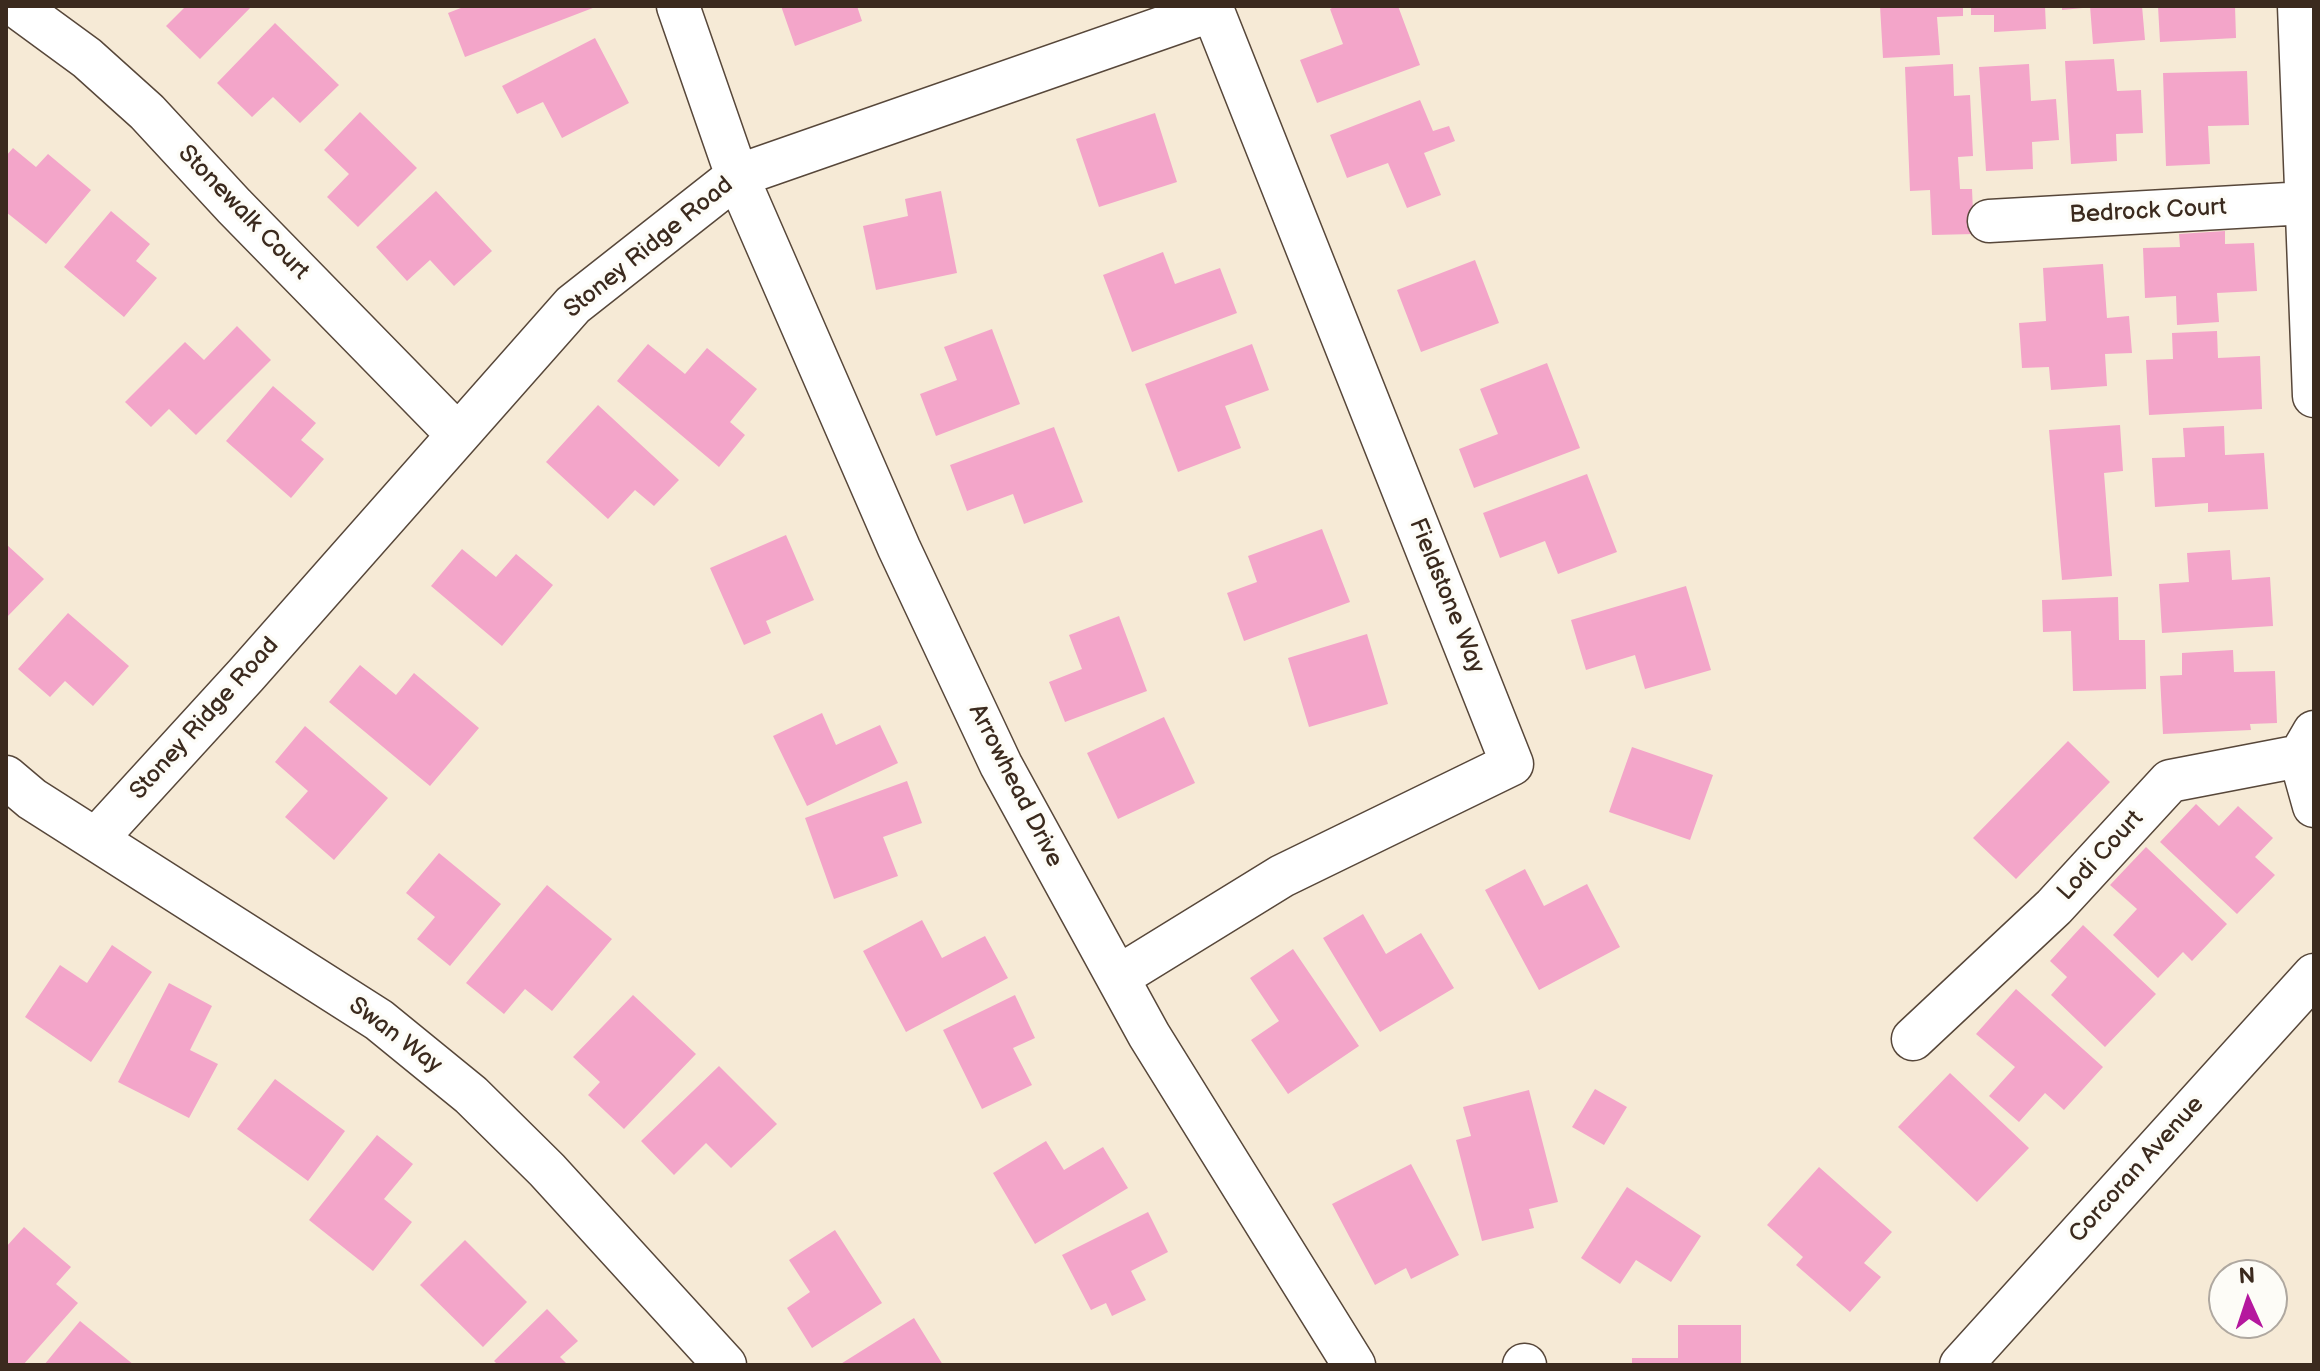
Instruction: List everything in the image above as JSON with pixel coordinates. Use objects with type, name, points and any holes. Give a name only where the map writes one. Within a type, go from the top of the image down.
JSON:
[{"type":"street","name":"Stonewalk Court","points":[[16,6],[87,58],[147,112],[234,206],[457,434]]},
{"type":"street","name":"Arrowhead Drive","points":[[678,6],[737,176],[899,548],[1001,765],[1149,1035],[1354,1365]]},
{"type":"street","points":[[2299,6],[2314,396]]},
{"type":"street","name":"Stoney Ridge Road","points":[[96,839],[246,675],[573,305],[737,176],[1212,8]]},
{"type":"street","name":"Fieldstone Way","points":[[1118,977],[1282,876],[1512,764],[1212,8]]},
{"type":"street","name":"Bedrock Court","points":[[1989,221],[2306,203]]},
{"type":"street","points":[[2307,744],[2314,806]]},
{"type":"street","name":"Lodi Court","points":[[1913,1039],[2054,907],[2170,781],[2307,744]]},
{"type":"street","name":"Swan Way","points":[[6,777],[32,799],[379,1020],[471,1095],[547,1170],[725,1365]]},
{"type":"street","name":"Corcoran Avenue","points":[[1961,1365],[2314,975]]},
{"type":"building","points":[[186,6],[252,6],[200,59],[166,26]]},
{"type":"building","points":[[466,6],[598,6],[465,57],[448,13]]},
{"type":"building","points":[[781,6],[857,6],[862,21],[795,46]]},
{"type":"building","points":[[1336,6],[1398,6],[1420,65],[1317,103],[1300,60],[1343,44],[1330,9]]},
{"type":"building","points":[[1880,6],[1963,6],[1963,16],[1937,17],[1940,55],[1883,58]]},
{"type":"building","points":[[1971,6],[2045,6],[2046,29],[1994,32],[1994,15],[1971,15]]},
{"type":"building","points":[[2062,6],[2083,6],[2083,8],[2062,10]]},
{"type":"building","points":[[2090,6],[2142,6],[2145,40],[2093,44]]},
{"type":"building","points":[[2158,6],[2235,6],[2236,38],[2160,42]]},
{"type":"building","points":[[275,23],[339,85],[300,123],[273,97],[252,117],[217,83]]},
{"type":"building","points":[[595,38],[629,103],[562,138],[543,102],[517,114],[502,86]]},
{"type":"building","points":[[2114,59],[2117,91],[2141,90],[2143,133],[2116,134],[2117,161],[2071,164],[2065,61]]},
{"type":"building","points":[[1953,64],[1954,96],[1970,95],[1973,156],[1958,157],[1960,189],[1972,189],[1974,234],[1932,235],[1930,190],[1910,191],[1905,67]]},
{"type":"building","points":[[2029,64],[2031,101],[2056,99],[2059,140],[2032,142],[2033,169],[1986,171],[1979,67]]},
{"type":"building","points":[[2247,71],[2249,125],[2208,126],[2210,164],[2166,166],[2163,73]]},
{"type":"building","points":[[1420,100],[1433,131],[1449,126],[1455,141],[1424,153],[1441,195],[1407,208],[1388,163],[1347,178],[1330,135]]},
{"type":"building","points":[[360,112],[417,168],[358,227],[327,197],[349,174],[324,150]]},
{"type":"building","points":[[1155,113],[1177,182],[1099,207],[1076,139]]},
{"type":"building","points":[[13,148],[36,167],[48,154],[91,190],[46,244],[6,212],[6,156]]},
{"type":"building","points":[[436,191],[492,251],[454,286],[430,260],[407,281],[376,247]]},
{"type":"building","points":[[941,191],[957,273],[876,290],[863,226],[908,216],[905,199]]},
{"type":"building","points":[[111,211],[150,244],[136,261],[157,278],[124,317],[64,267]]},
{"type":"building","points":[[2225,231],[2225,244],[2254,243],[2257,291],[2217,293],[2219,322],[2177,325],[2176,296],[2145,298],[2143,248],[2180,247],[2179,234]]},
{"type":"building","points":[[1163,252],[1175,284],[1220,268],[1237,313],[1132,352],[1103,275]]},
{"type":"building","points":[[1475,260],[1499,323],[1421,352],[1397,290]]},
{"type":"building","points":[[2103,264],[2107,318],[2129,316],[2132,353],[2105,354],[2107,386],[2051,390],[2049,367],[2022,368],[2019,323],[2046,321],[2043,268]]},
{"type":"building","points":[[237,326],[271,360],[196,435],[169,409],[151,427],[125,402],[185,342],[204,360]]},
{"type":"building","points":[[992,329],[1020,404],[936,436],[920,394],[957,380],[944,347]]},
{"type":"building","points":[[2217,331],[2218,358],[2260,356],[2262,409],[2149,415],[2146,360],[2173,359],[2172,333]]},
{"type":"building","points":[[648,344],[685,374],[707,348],[757,389],[730,422],[745,435],[719,467],[617,381]]},
{"type":"building","points":[[1252,344],[1269,390],[1225,406],[1241,448],[1178,472],[1145,384]]},
{"type":"building","points":[[1547,363],[1580,448],[1474,488],[1459,449],[1498,434],[1480,389]]},
{"type":"building","points":[[273,386],[316,423],[301,440],[324,459],[291,498],[226,441]]},
{"type":"building","points":[[598,405],[679,480],[654,506],[635,490],[608,519],[546,462]]},
{"type":"building","points":[[2120,425],[2123,471],[2104,473],[2112,576],[2062,580],[2049,430]]},
{"type":"building","points":[[2224,426],[2225,455],[2264,453],[2268,509],[2208,512],[2208,503],[2155,507],[2152,458],[2185,457],[2183,428]]},
{"type":"building","points":[[1054,427],[1083,502],[1024,524],[1013,494],[967,511],[950,465]]},
{"type":"building","points":[[1587,474],[1617,552],[1558,574],[1545,541],[1500,558],[1483,513]]},
{"type":"building","points":[[1322,529],[1350,602],[1244,641],[1227,593],[1257,582],[1248,556]]},
{"type":"building","points":[[786,535],[814,600],[766,621],[771,633],[744,645],[710,568]]},
{"type":"building","points":[[6,544],[44,579],[6,618]]},
{"type":"building","points":[[462,549],[496,577],[516,554],[553,585],[502,646],[431,586]]},
{"type":"building","points":[[2230,550],[2232,580],[2270,577],[2273,626],[2162,633],[2159,584],[2189,582],[2187,553]]},
{"type":"building","points":[[1686,586],[1711,670],[1645,689],[1635,655],[1586,670],[1571,620]]},
{"type":"building","points":[[2118,597],[2119,640],[2145,640],[2146,689],[2073,691],[2071,631],[2043,632],[2042,600]]},
{"type":"building","points":[[68,613],[129,666],[93,706],[65,681],[50,697],[18,669]]},
{"type":"building","points":[[1119,616],[1147,691],[1065,722],[1049,682],[1082,669],[1069,635]]},
{"type":"building","points":[[1367,634],[1388,704],[1309,727],[1288,658]]},
{"type":"building","points":[[2233,650],[2234,672],[2275,671],[2277,723],[2250,724],[2251,730],[2163,734],[2160,676],[2182,675],[2182,653]]},
{"type":"building","points":[[360,665],[396,695],[414,673],[479,728],[430,786],[329,702]]},
{"type":"building","points":[[822,713],[836,745],[880,725],[898,763],[807,806],[773,736]]},
{"type":"building","points":[[1164,717],[1195,783],[1118,819],[1087,753]]},
{"type":"building","points":[[305,726],[388,798],[334,860],[285,817],[308,791],[275,762]]},
{"type":"building","points":[[2068,741],[2110,782],[2016,879],[1973,838]]},
{"type":"building","points":[[1632,747],[1713,775],[1690,840],[1609,812]]},
{"type":"building","points":[[907,781],[922,823],[883,837],[898,876],[834,899],[805,818]]},
{"type":"building","points":[[2196,804],[2219,826],[2238,806],[2273,838],[2255,857],[2275,875],[2237,914],[2160,842]]},
{"type":"building","points":[[2146,847],[2227,924],[2192,961],[2183,952],[2158,978],[2113,935],[2137,909],[2110,885]]},
{"type":"building","points":[[439,853],[501,904],[450,966],[417,939],[435,917],[406,893]]},
{"type":"building","points":[[1525,869],[1544,906],[1587,884],[1620,947],[1539,990],[1485,890]]},
{"type":"building","points":[[547,885],[612,939],[552,1011],[525,989],[504,1014],[466,983]]},
{"type":"building","points":[[1363,914],[1386,954],[1421,933],[1454,988],[1380,1032],[1323,938]]},
{"type":"building","points":[[922,920],[942,958],[985,936],[1008,978],[906,1032],[863,951]]},
{"type":"building","points":[[2083,925],[2156,994],[2105,1047],[2051,995],[2067,977],[2050,961]]},
{"type":"building","points":[[112,945],[152,972],[91,1062],[25,1017],[60,965],[87,983]]},
{"type":"building","points":[[1293,949],[1359,1046],[1288,1094],[1251,1040],[1279,1021],[1250,978]]},
{"type":"building","points":[[169,983],[212,1006],[190,1050],[218,1064],[189,1118],[118,1082]]},
{"type":"building","points":[[2016,989],[2103,1067],[2064,1110],[2045,1093],[2019,1122],[1989,1096],[2015,1067],[1976,1034]]},
{"type":"building","points":[[633,995],[696,1054],[624,1129],[588,1095],[600,1082],[573,1057]]},
{"type":"building","points":[[1015,995],[1035,1038],[1013,1048],[1032,1085],[982,1109],[943,1030]]},
{"type":"building","points":[[719,1066],[777,1124],[731,1168],[706,1143],[674,1175],[641,1141]]},
{"type":"building","points":[[1950,1073],[2029,1148],[1977,1202],[1898,1127]]},
{"type":"building","points":[[275,1079],[345,1131],[308,1181],[237,1129]]},
{"type":"building","points":[[1595,1089],[1627,1107],[1604,1145],[1572,1127]]},
{"type":"building","points":[[1529,1090],[1558,1202],[1529,1209],[1534,1228],[1482,1241],[1456,1140],[1471,1136],[1463,1107]]},
{"type":"building","points":[[377,1135],[413,1164],[384,1199],[412,1222],[373,1271],[309,1220]]},
{"type":"building","points":[[1046,1141],[1064,1170],[1103,1147],[1128,1188],[1035,1244],[993,1173]]},
{"type":"building","points":[[1411,1164],[1459,1255],[1411,1279],[1406,1268],[1375,1285],[1332,1204]]},
{"type":"building","points":[[1819,1167],[1892,1232],[1864,1263],[1881,1277],[1850,1312],[1796,1265],[1803,1257],[1767,1225]]},
{"type":"building","points":[[1627,1187],[1701,1236],[1671,1282],[1636,1260],[1620,1284],[1581,1258]]},
{"type":"building","points":[[1148,1212],[1168,1252],[1131,1271],[1146,1300],[1112,1316],[1106,1303],[1091,1310],[1062,1255]]},
{"type":"building","points":[[24,1227],[71,1267],[56,1284],[78,1303],[23,1365],[6,1365],[6,1247]]},
{"type":"building","points":[[835,1230],[882,1303],[812,1348],[787,1308],[810,1292],[789,1260]]},
{"type":"building","points":[[465,1240],[527,1302],[483,1347],[420,1285]]},
{"type":"building","points":[[547,1309],[578,1341],[560,1357],[568,1365],[498,1365],[494,1361]]},
{"type":"building","points":[[914,1318],[943,1365],[839,1365]]},
{"type":"building","points":[[80,1321],[134,1365],[44,1365]]},
{"type":"building","points":[[1678,1325],[1741,1325],[1741,1365],[1632,1365],[1632,1358],[1678,1358]]}]
